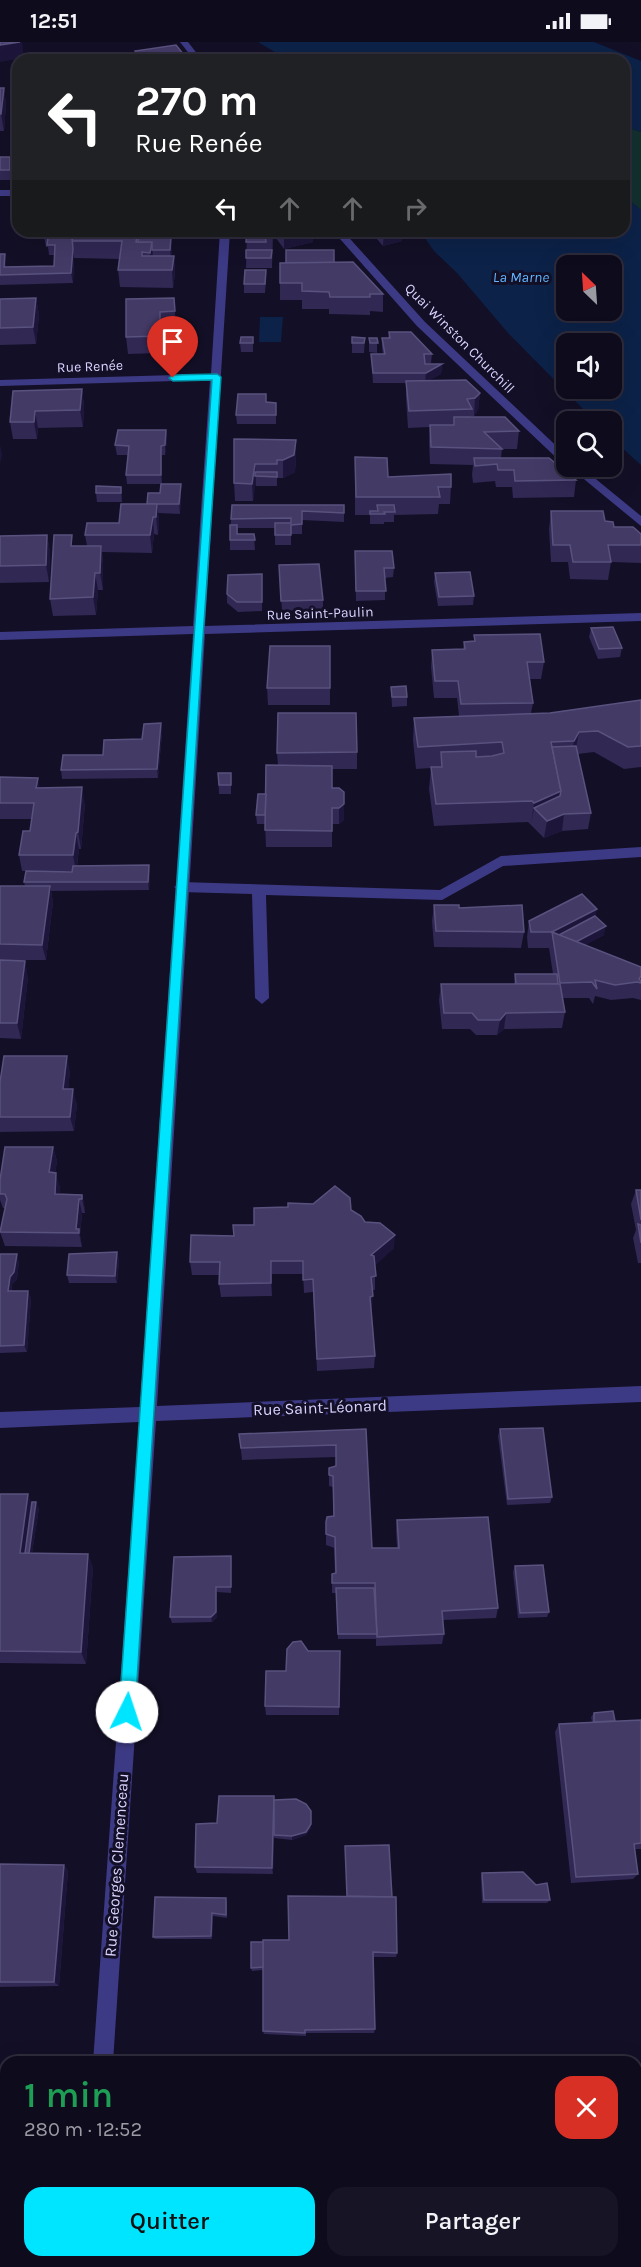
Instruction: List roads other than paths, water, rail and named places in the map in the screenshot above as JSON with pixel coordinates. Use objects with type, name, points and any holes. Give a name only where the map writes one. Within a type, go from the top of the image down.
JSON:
[{"type":"street","points":[[184,42],[193,54]]},
{"type":"street","name":"Rue Georges Clemenceau","points":[[103,2056],[225,237]]},
{"type":"street","name":"Quai Winston Churchill","points":[[343,237],[421,324],[556,452]]},
{"type":"street","name":"Rue Renée","points":[[0,383],[217,377]]},
{"type":"street","points":[[586,477],[641,522]]},
{"type":"street","name":"Rue Saint-Paulin","points":[[0,636],[198,632],[641,617]]},
{"type":"street","points":[[181,887],[442,895],[501,861],[641,852]]},
{"type":"street","points":[[259,890],[262,998]]},
{"type":"street","name":"Rue Saint-Léonard","points":[[0,1420],[641,1394]]},
{"type":"water","points":[[258,42],[594,42],[624,54],[278,54]]},
{"type":"water","points":[[630,57],[641,61],[641,132],[630,128]]},
{"type":"water","name":"La Marne","points":[[630,201],[641,210],[641,465],[622,448],[622,411],[585,411],[573,399],[622,399],[622,333],[556,333],[556,382],[508,333],[457,273],[434,251],[424,237],[630,237]]},
{"type":"water","points":[[260,317],[283,317],[281,342],[259,342]]}]
